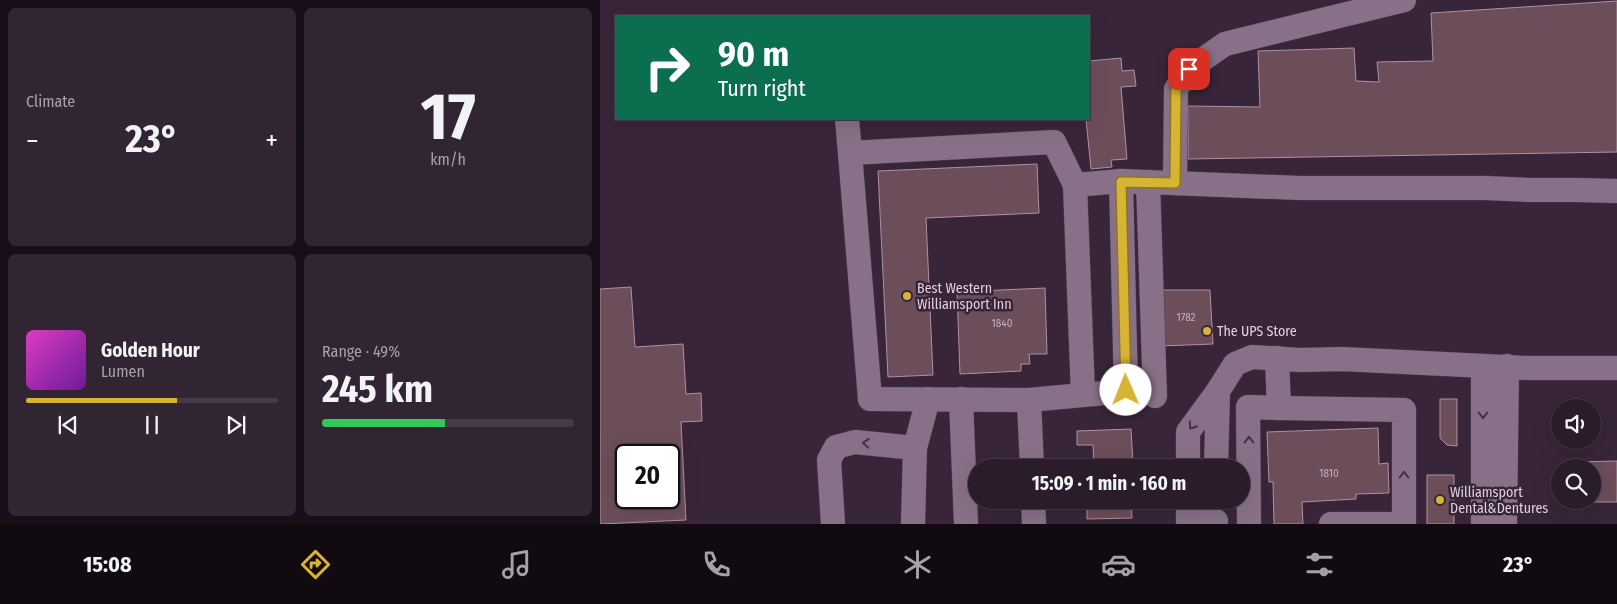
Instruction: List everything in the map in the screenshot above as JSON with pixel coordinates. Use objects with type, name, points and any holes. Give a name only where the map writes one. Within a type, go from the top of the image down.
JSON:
[{"type":"lane","points":[[1175,183],[1176,90],[1189,69],[1225,44],[1404,0]]},
{"type":"lane","points":[[847,120],[870,399],[1029,400],[1126,390],[1121,182]]},
{"type":"lane","points":[[850,153],[1054,142],[1075,185],[1084,394]]},
{"type":"lane","points":[[1148,182],[1155,396]]},
{"type":"lane","points":[[1075,185],[1148,182],[1310,188],[1485,188],[1617,191]]},
{"type":"lane","points":[[1188,459],[1188,432],[1235,364],[1252,357],[1342,359],[1483,366],[1617,368]]},
{"type":"lane","points":[[1277,358],[1279,408]]},
{"type":"lane","points":[[1481,521],[1483,366]]},
{"type":"lane","points":[[1505,524],[1507,366]]},
{"type":"lane","points":[[1216,459],[1218,391]]},
{"type":"lane","points":[[913,524],[915,448],[928,399]]},
{"type":"lane","points":[[961,399],[966,524]]},
{"type":"lane","points":[[1029,400],[1032,459]]},
{"type":"lane","points":[[1246,459],[1248,407],[1404,410],[1404,524],[1331,524]]},
{"type":"lane","points":[[833,524],[829,460],[836,447],[855,442],[915,448]]},
{"type":"lane","points":[[1033,509],[1034,524]]},
{"type":"lane","points":[[1188,509],[1188,521],[1216,515]]},
{"type":"lane","points":[[1247,509],[1249,524]]},
{"type":"building","points":[[1617,1],[1617,152],[1188,159],[1188,106],[1260,107],[1258,51],[1354,48],[1356,81],[1379,82],[1377,62],[1433,61],[1431,13]]},
{"type":"building","points":[[1121,58],[1122,71],[1134,70],[1136,86],[1121,87],[1127,159],[1111,160],[1112,167],[1091,169],[1086,120],[1090,120],[1090,61]]},
{"type":"building","name":"Best Western Williamsport Inn","points":[[1037,164],[1039,213],[926,218],[933,375],[888,377],[878,171]]},
{"type":"building","points":[[631,287],[635,347],[683,344],[686,394],[701,393],[702,421],[681,422],[686,520],[600,524],[600,289]]},
{"type":"building","points":[[1045,288],[1047,354],[1029,354],[1030,364],[1021,364],[1021,371],[960,374],[957,292]]},
{"type":"building","points":[[1161,290],[1210,290],[1213,344],[1161,346]]},
{"type":"building","points":[[1440,399],[1457,399],[1457,446],[1447,445],[1440,438]]},
{"type":"building","points":[[1378,428],[1379,464],[1388,463],[1389,493],[1356,494],[1356,499],[1302,502],[1303,524],[1274,524],[1273,482],[1269,482],[1267,432]]},
{"type":"building","points":[[1131,429],[1133,459],[1094,459],[1093,445],[1077,445],[1077,431]]},
{"type":"building","points":[[1601,461],[1617,461],[1617,502],[1601,502]]},
{"type":"building","name":"Williamsport Dental&Dentures","points":[[1427,475],[1454,475],[1454,524],[1427,524]]},
{"type":"building","points":[[1087,509],[1132,509],[1132,518],[1087,519]]},
{"type":"place","name":"Best Western Williamsport Inn","points":[[907,296]]},
{"type":"place","name":"The UPS Store","points":[[1207,331]]},
{"type":"place","name":"Williamsport Dental&Dentures","points":[[1440,500]]},
{"type":"route","points":[[1126,390],[1121,182],[1175,183],[1176,90],[1189,69]]}]
